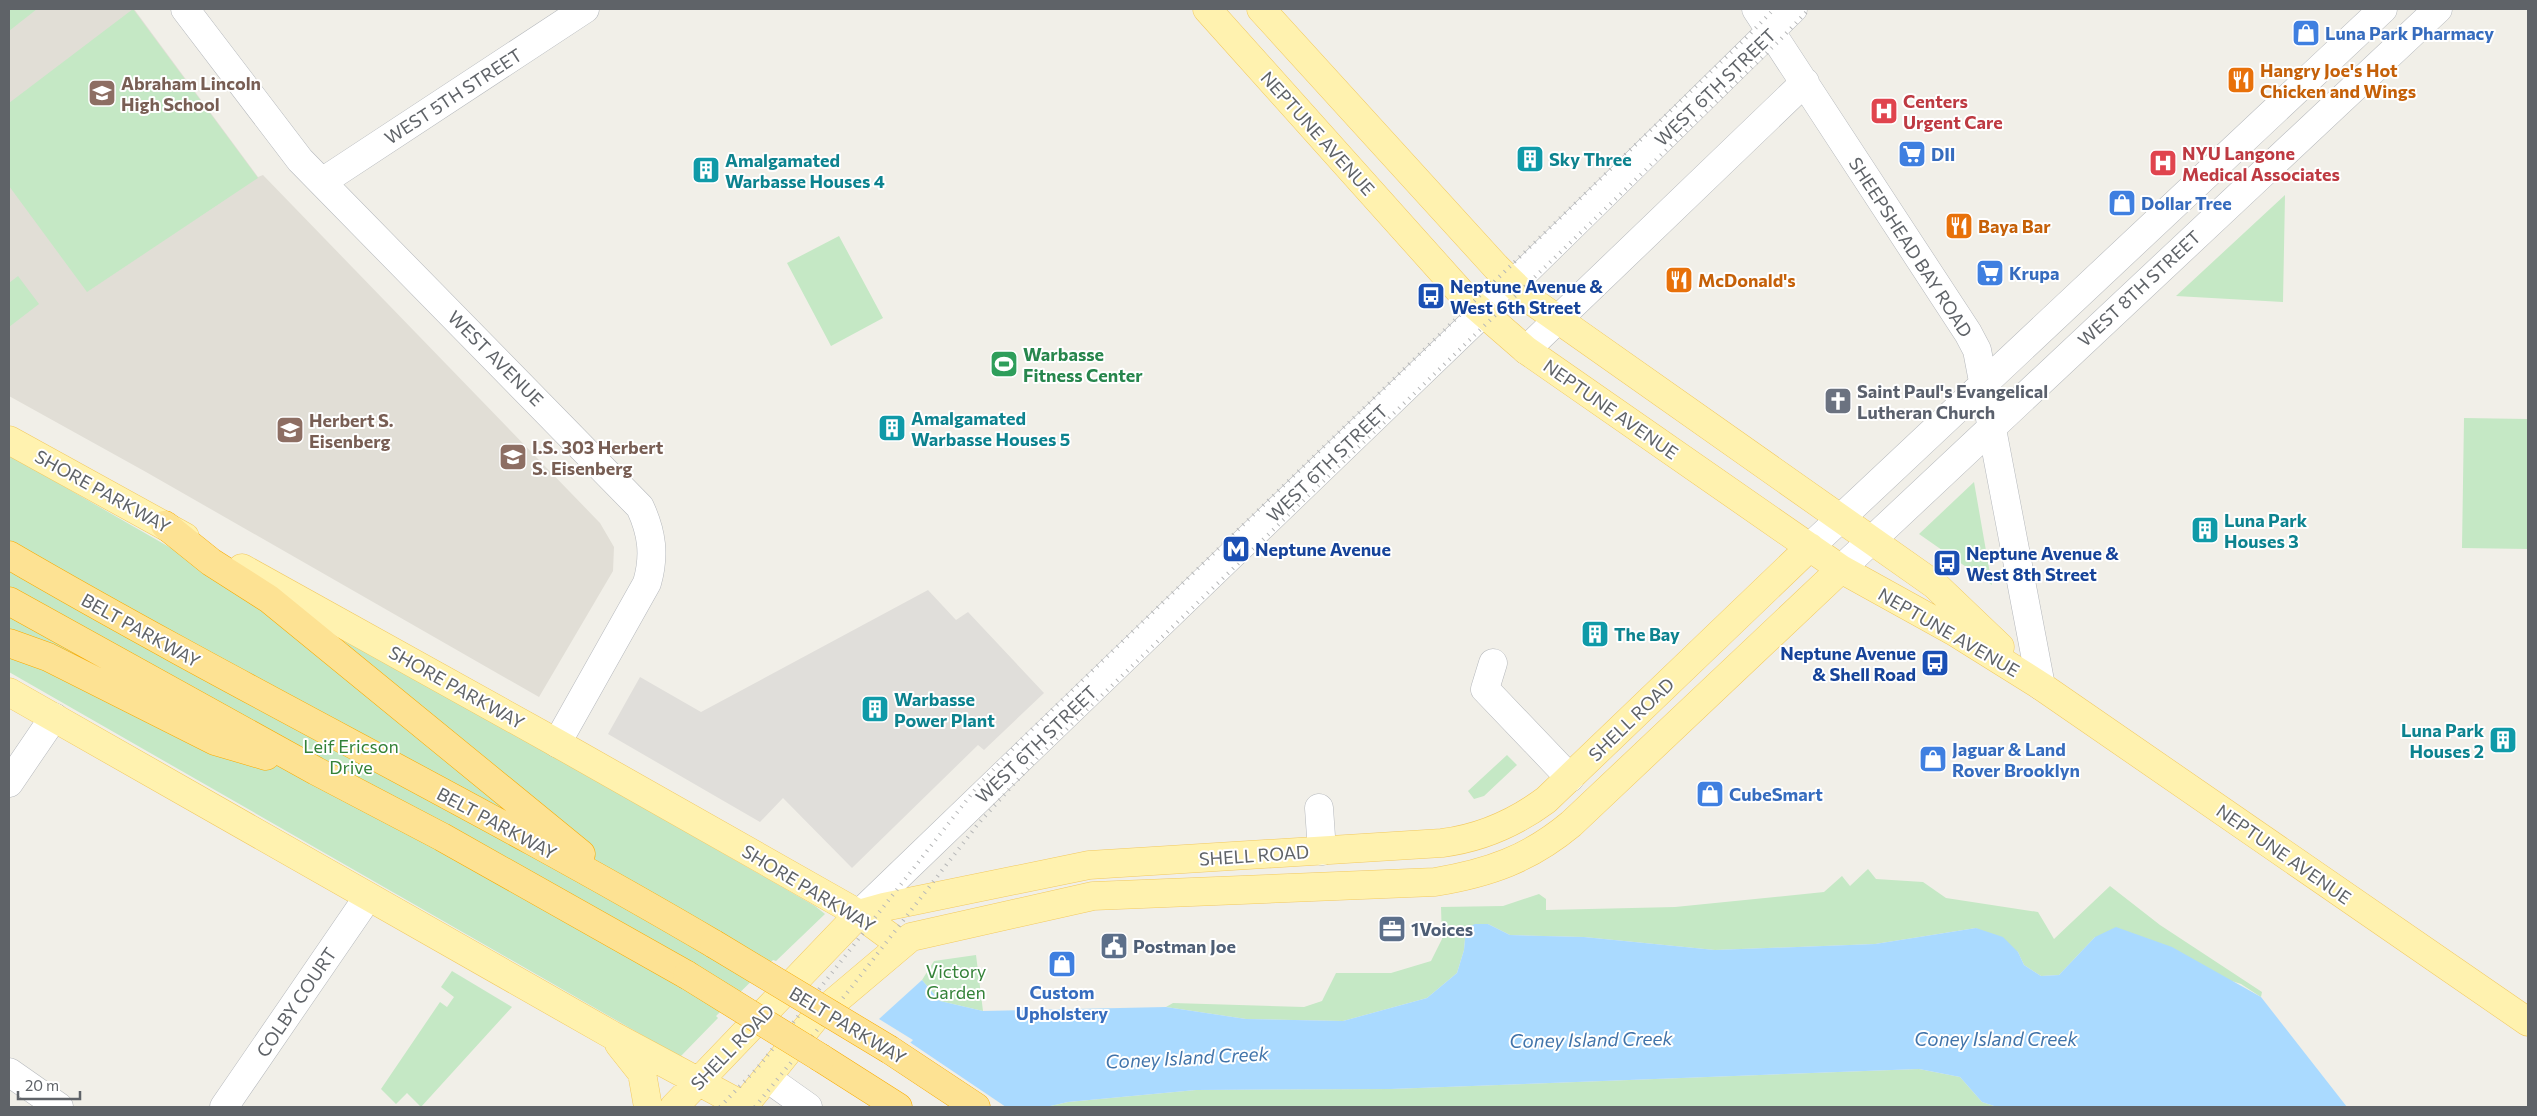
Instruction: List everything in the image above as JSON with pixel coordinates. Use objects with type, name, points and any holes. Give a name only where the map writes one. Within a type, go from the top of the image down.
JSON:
[{"type":"highway","points":[[165,525],[211,562],[269,599],[637,899]]},
{"type":"highway","name":"BELT PARKWAY","points":[[9,555],[178,650],[637,899],[890,1050],[976,1107]]},
{"type":"highway","points":[[9,601],[316,771],[442,837],[687,975],[898,1107]]},
{"type":"highway","points":[[9,644],[48,657],[215,741],[316,771]]},
{"type":"main road","name":"NEPTUNE AVENUE","points":[[1207,9],[1482,314],[1526,350],[1810,548],[1841,568],[1953,631],[2041,686],[2528,1022]]},
{"type":"main road","name":"NEPTUNE AVENUE","points":[[1261,9],[1513,284],[1557,320],[1935,585],[2041,686]]},
{"type":"main road","name":"SHORE PARKWAY","points":[[9,440],[558,743],[859,914],[900,944]]},
{"type":"main road","name":"SHELL ROAD","points":[[674,1107],[859,914],[884,907],[1089,864],[1442,843],[1479,836],[1528,814],[1570,778],[1810,548]]},
{"type":"main road","name":"SHELL ROAD","points":[[744,1107],[815,1018],[900,944],[911,937],[1092,896],[1435,882],[1474,876],[1505,866],[1553,840],[1841,568]]},
{"type":"main road","points":[[9,692],[368,898],[744,1107]]},
{"type":"main road","points":[[612,1035],[642,1072],[648,1107]]},
{"type":"street","name":"WEST AVENUE","points":[[185,9],[300,160],[640,507],[650,528],[653,547],[652,568],[647,583],[558,743]]},
{"type":"street","name":"WEST 5TH STREET","points":[[322,182],[585,9]]},
{"type":"street","name":"SHEEPSHEAD BAY ROAD","points":[[1756,9],[1968,333],[1977,350],[2041,686]]},
{"type":"street","name":"WEST 6TH STREET","points":[[859,914],[1513,284],[1772,32],[1793,9]]},
{"type":"street","name":"WEST 8TH STREET","points":[[1810,548],[2382,9]]},
{"type":"street","name":"WEST 8TH STREET","points":[[1841,568],[2438,9]]},
{"type":"street","points":[[1526,350],[1805,82]]},
{"type":"street","points":[[1493,663],[1485,690],[1570,778]]},
{"type":"street","points":[[9,783],[54,717]]},
{"type":"street","points":[[1319,808],[1322,851]]},
{"type":"street","name":"COLBY COURT","points":[[224,1107],[368,898]]},
{"type":"street","points":[[9,1072],[59,1107]]},
{"type":"street","points":[[767,1078],[808,1107]]},
{"type":"shaded area","name":"Herbert S. Eisenberg","points":[[9,9],[134,9],[258,177],[263,175],[600,523],[614,547],[613,571],[539,697],[146,472],[9,396]]},
{"type":"shaded area","points":[[928,590],[956,620],[968,612],[1044,693],[984,750],[978,745],[852,868],[783,798],[760,822],[608,734],[640,677],[701,712]]},
{"type":"green space","points":[[9,9],[37,9],[9,31]]},
{"type":"green space","name":"Abraham Lincoln High School","points":[[133,9],[258,178],[87,292],[9,186],[9,103]]},
{"type":"green space","points":[[2285,195],[2283,302],[2176,296]]},
{"type":"green space","points":[[839,236],[883,318],[831,346],[787,263]]},
{"type":"green space","points":[[18,276],[39,304],[9,327],[9,283]]},
{"type":"green space","points":[[2464,418],[2528,419],[2528,549],[2462,548]]},
{"type":"green space","name":"Leif Ericson Drive","points":[[9,455],[251,594],[349,646],[327,626],[815,906],[825,914],[776,961],[773,960],[716,1016],[718,1018],[681,1056],[677,1055],[9,672]]},
{"type":"green space","points":[[1974,482],[1992,585],[1919,534]]},
{"type":"green space","points":[[1507,755],[1517,765],[1484,796],[1474,799],[1468,791]]},
{"type":"green space","points":[[1868,869],[1876,879],[1923,882],[1946,898],[2038,912],[2054,939],[2110,886],[2160,925],[2262,992],[2261,997],[2241,984],[2095,937],[2059,975],[2041,976],[2024,965],[2018,952],[1976,928],[1875,944],[1715,950],[1584,937],[1510,935],[1488,924],[1466,928],[1464,950],[1457,973],[1427,998],[1343,1021],[1246,1019],[1166,1007],[1173,1003],[1304,1007],[1322,1001],[1336,973],[1391,973],[1431,961],[1442,939],[1441,907],[1503,906],[1539,894],[1546,899],[1546,910],[1675,907],[1824,892],[1842,876],[1850,886]]},
{"type":"green space","name":"Victory Garden","points":[[976,955],[983,1011],[940,1001],[922,980],[934,961]]},
{"type":"green space","points":[[452,971],[512,1007],[421,1107],[407,1093],[396,1104],[381,1089],[440,1002],[447,1007],[454,997],[441,987]]},
{"type":"green space","points":[[1919,1069],[1960,1077],[1982,1102],[1997,1107],[1046,1107],[1068,1102],[1196,1090],[1391,1089]]},
{"type":"water","name":"Coney Island Creek","points":[[1475,924],[1488,924],[1510,935],[1584,937],[1715,950],[1875,944],[1976,928],[2003,937],[2018,952],[2024,965],[2041,976],[2059,975],[2095,937],[2116,927],[2172,947],[2261,997],[2347,1107],[1997,1107],[1982,1102],[1960,1077],[1919,1069],[1391,1089],[1196,1090],[1068,1102],[1046,1107],[994,1107],[904,1049],[913,1040],[879,1019],[922,980],[940,1001],[983,1011],[1166,1007],[1246,1019],[1343,1021],[1427,998],[1457,973],[1464,950],[1466,928]]},
{"type":"pier","points":[[908,1041],[1006,1107],[990,1107],[902,1047]]},
{"type":"railway","points":[[720,1107],[760,1065],[977,787],[1023,738],[1774,9]]},
{"type":"railway","points":[[755,1107],[847,993],[978,824],[1039,756],[1778,42],[1809,9]]},
{"type":"place","name":"Luna Park Pharmacy","points":[[2306,33]]},
{"type":"place","name":"Hangry Joe's Hot Chicken and Wings","points":[[2241,80]]},
{"type":"place","name":"Abraham Lincoln High School","points":[[102,93]]},
{"type":"place","name":"Centers Urgent Care","points":[[1884,111]]},
{"type":"place","name":"DII","points":[[1912,154]]},
{"type":"place","name":"Sky Three","points":[[1530,159]]},
{"type":"place","name":"NYU Langone Medical Associates","points":[[2163,163]]},
{"type":"place","name":"Amalgamated Warbasse Houses 4","points":[[706,170]]},
{"type":"place","name":"Dollar Tree","points":[[2122,203]]},
{"type":"place","name":"Baya Bar","points":[[1959,226]]},
{"type":"place","name":"Krupa","points":[[1990,273]]},
{"type":"place","name":"McDonald's","points":[[1679,280]]},
{"type":"place","name":"Neptune Avenue & West 6th Street","points":[[1431,296]]},
{"type":"place","name":"Warbasse Fitness Center","points":[[1004,364]]},
{"type":"place","name":"Saint Paul's Evangelical Lutheran Church","points":[[1838,401]]},
{"type":"place","name":"Amalgamated Warbasse Houses 5","points":[[892,428]]},
{"type":"place","name":"Herbert S. Eisenberg","points":[[290,430]]},
{"type":"place","name":"I.S. 303 Herbert S. Eisenberg","points":[[513,457]]},
{"type":"place","name":"Luna Park Houses 3","points":[[2205,530]]},
{"type":"place","name":"Neptune Avenue","points":[[1236,549]]},
{"type":"place","name":"Neptune Avenue & West 8th Street","points":[[1947,563]]},
{"type":"place","name":"The Bay","points":[[1595,634]]},
{"type":"place","name":"Neptune Avenue & Shell Road","points":[[1935,663]]},
{"type":"place","name":"Warbasse Power Plant","points":[[875,709]]},
{"type":"place","name":"Luna Park Houses 2","points":[[2503,740]]},
{"type":"place","name":"Jaguar & Land Rover Brooklyn","points":[[1933,759]]},
{"type":"place","name":"CubeSmart","points":[[1710,794]]},
{"type":"place","name":"1Voices","points":[[1392,929]]},
{"type":"place","name":"Postman Joe","points":[[1114,946]]},
{"type":"place","name":"Custom Upholstery","points":[[1062,964]]}]
